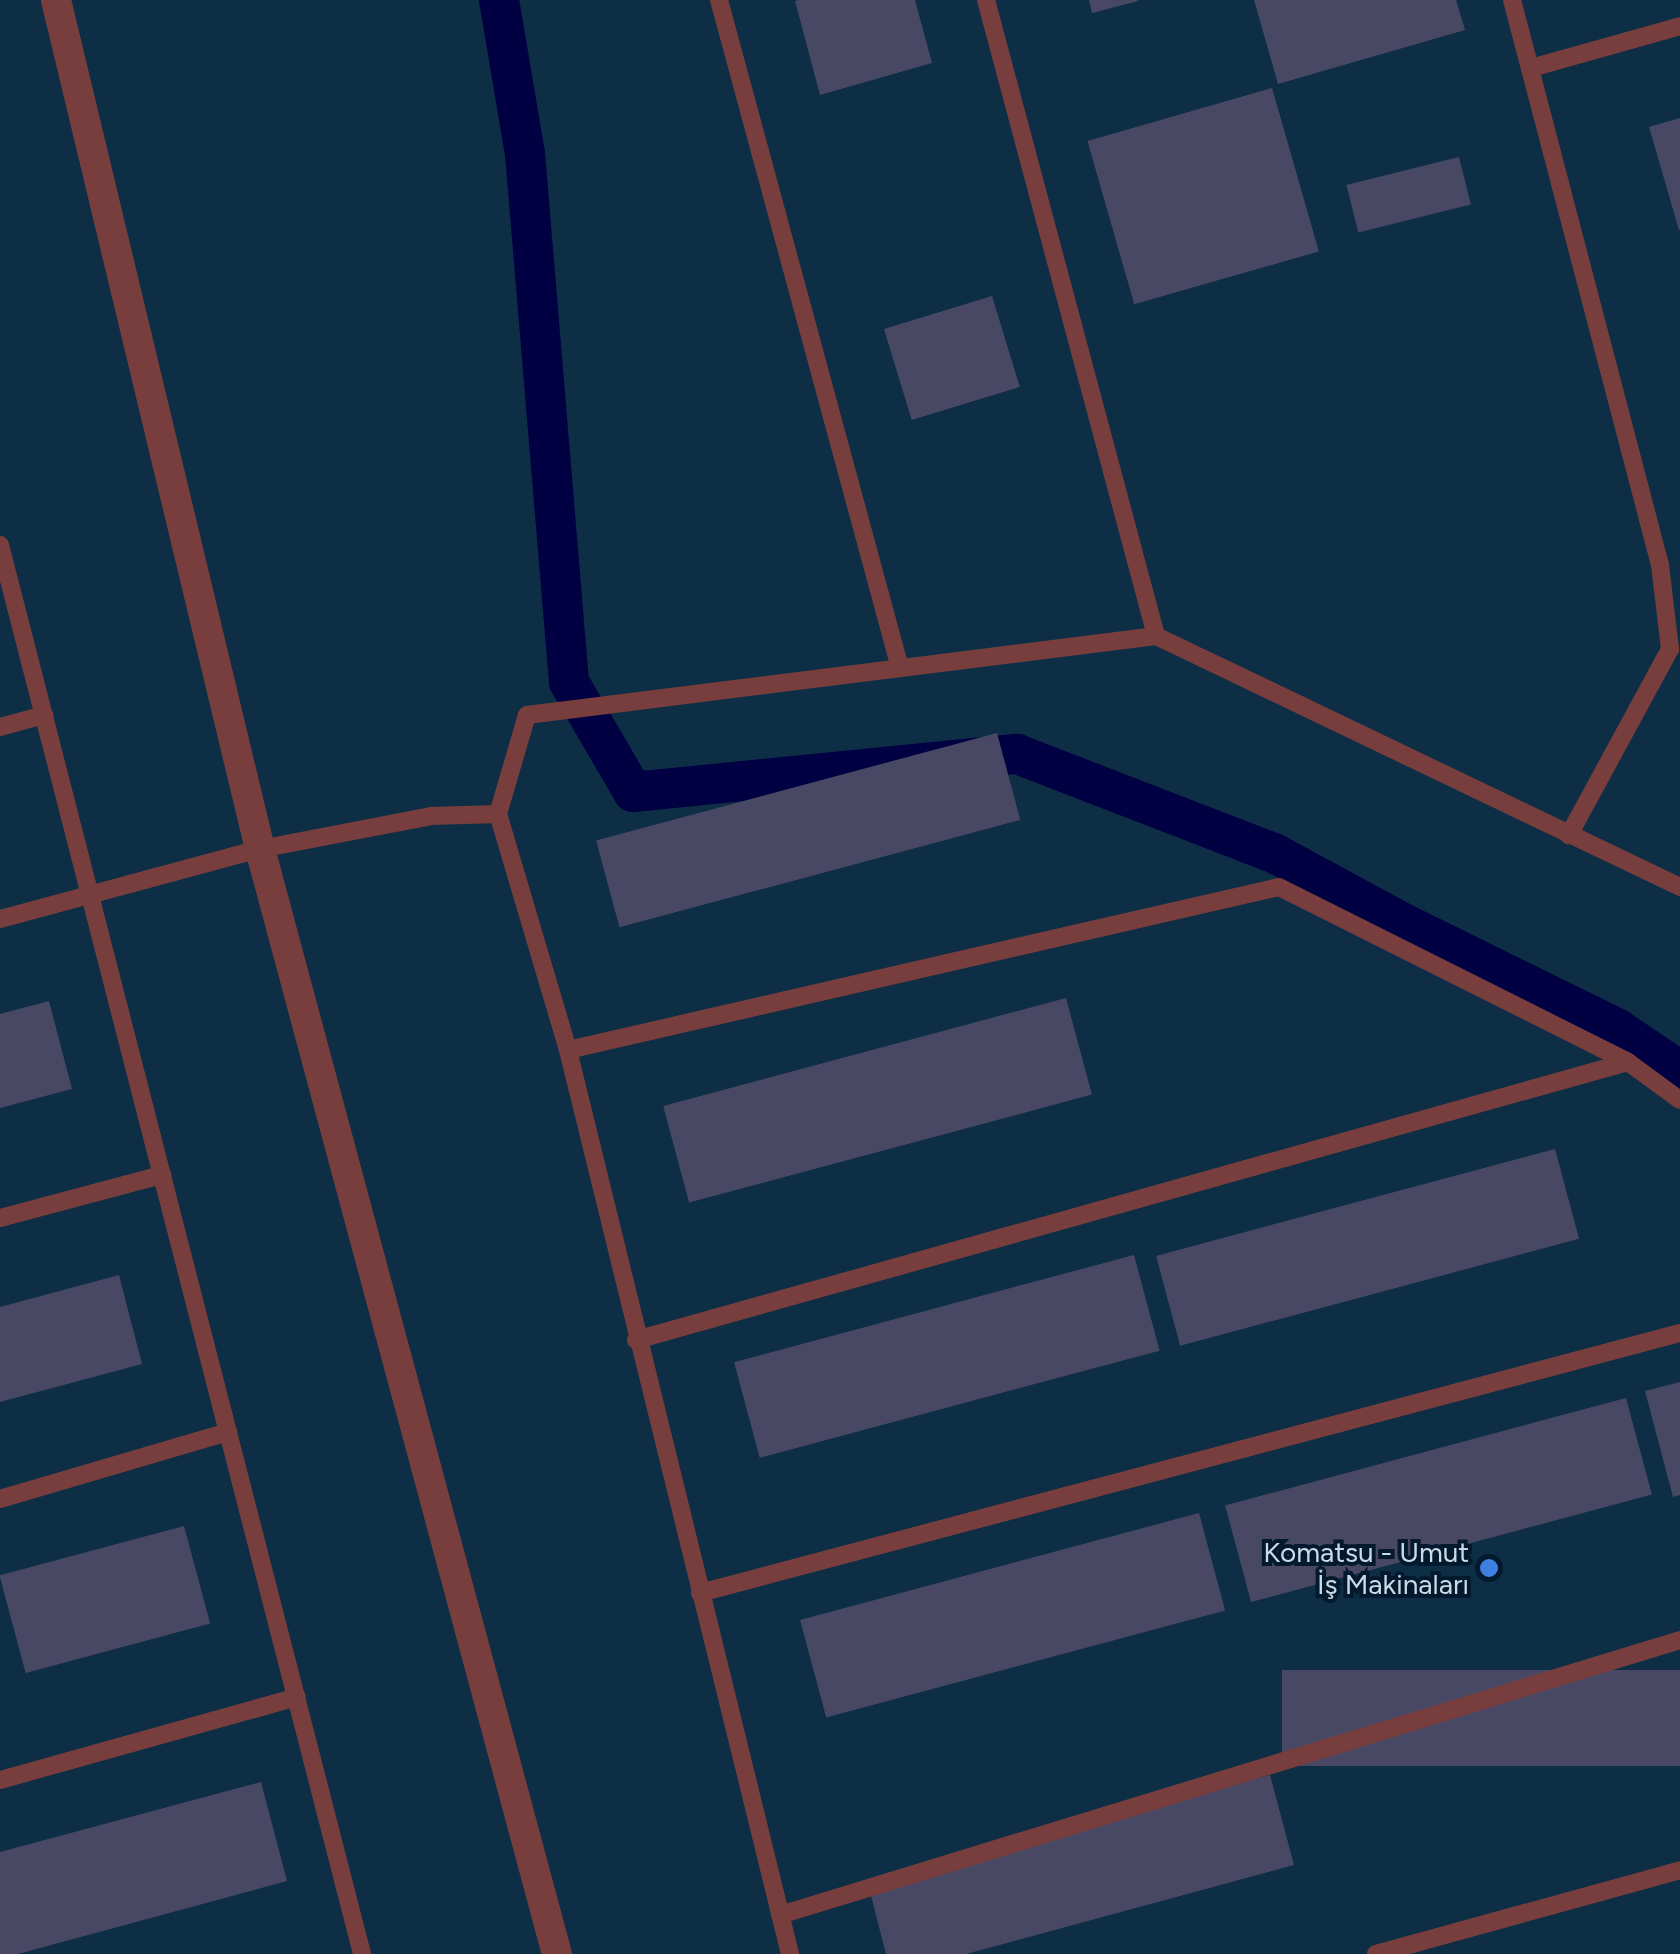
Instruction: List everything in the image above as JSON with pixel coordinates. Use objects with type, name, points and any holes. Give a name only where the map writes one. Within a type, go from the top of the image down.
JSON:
[{"type":"street","points":[[56,0],[260,849],[557,1954]]},
{"type":"lane","points":[[719,0],[900,668]]},
{"type":"lane","points":[[986,0],[1156,636]]},
{"type":"lane","points":[[1512,0],[1660,564],[1675,650],[1570,836]]},
{"type":"lane","points":[[1531,68],[1680,26]]},
{"type":"lane","points":[[0,545],[362,1951],[341,1954]]},
{"type":"lane","points":[[790,1954],[636,1340],[568,1050],[498,814],[527,715],[1156,636],[1680,887]]},
{"type":"lane","points":[[0,727],[44,715]]},
{"type":"lane","points":[[0,919],[260,849],[431,816],[498,814]]},
{"type":"lane","points":[[568,1050],[1279,888],[1628,1062],[1680,1100]]},
{"type":"lane","points":[[636,1340],[1628,1062]]},
{"type":"lane","points":[[0,1218],[162,1174]]},
{"type":"lane","points":[[700,1593],[1680,1333]]},
{"type":"lane","points":[[0,1500],[228,1432]]},
{"type":"lane","points":[[780,1915],[1680,1640]]},
{"type":"lane","points":[[0,1780],[296,1697]]},
{"type":"lane","points":[[1376,1954],[1680,1870]]},
{"type":"shaded area","points":[[0,0],[1680,0],[1680,1954],[0,1954]]},
{"type":"building","points":[[915,0],[932,63],[820,95],[795,1]]},
{"type":"building","points":[[1089,0],[1138,0],[1138,1],[1092,13]]},
{"type":"building","points":[[1254,0],[1456,0],[1465,30],[1278,84]]},
{"type":"building","points":[[1272,88],[1319,251],[1134,304],[1087,141]]},
{"type":"building","points":[[1680,118],[1680,230],[1679,230],[1649,127]]},
{"type":"building","points":[[1459,157],[1471,205],[1358,233],[1346,185]]},
{"type":"building","points":[[992,296],[1020,387],[912,420],[884,329]]},
{"type":"building","points":[[997,733],[1020,820],[619,927],[596,840]]},
{"type":"building","points":[[1066,998],[1092,1095],[689,1203],[663,1106]]},
{"type":"building","points":[[49,1001],[72,1089],[0,1108],[0,1014]]},
{"type":"building","points":[[1555,1149],[1579,1239],[1180,1346],[1156,1256]]},
{"type":"building","points":[[1134,1255],[1160,1351],[760,1458],[734,1362]]},
{"type":"building","points":[[119,1275],[142,1364],[0,1402],[0,1307]]},
{"type":"building","points":[[1680,1382],[1680,1495],[1673,1497],[1645,1391]]},
{"type":"building","points":[[1626,1398],[1652,1495],[1251,1602],[1225,1505]]},
{"type":"building","points":[[1199,1513],[1225,1611],[826,1717],[800,1620]]},
{"type":"building","points":[[184,1526],[210,1624],[26,1673],[0,1575]]},
{"type":"building","points":[[1282,1670],[1680,1670],[1680,1766],[1282,1766]]},
{"type":"building","points":[[1270,1775],[1294,1865],[966,1954],[886,1954],[868,1884]]},
{"type":"building","points":[[261,1782],[287,1881],[18,1954],[0,1954],[0,1852]]},
{"type":"waterway","points":[[499,0],[525,154],[569,682],[633,792],[1017,754],[1274,853],[1403,923],[1618,1029],[1680,1071]]},
{"type":"place","name":"Komatsu - Umut İş Makinaları","points":[[1489,1568]]}]
